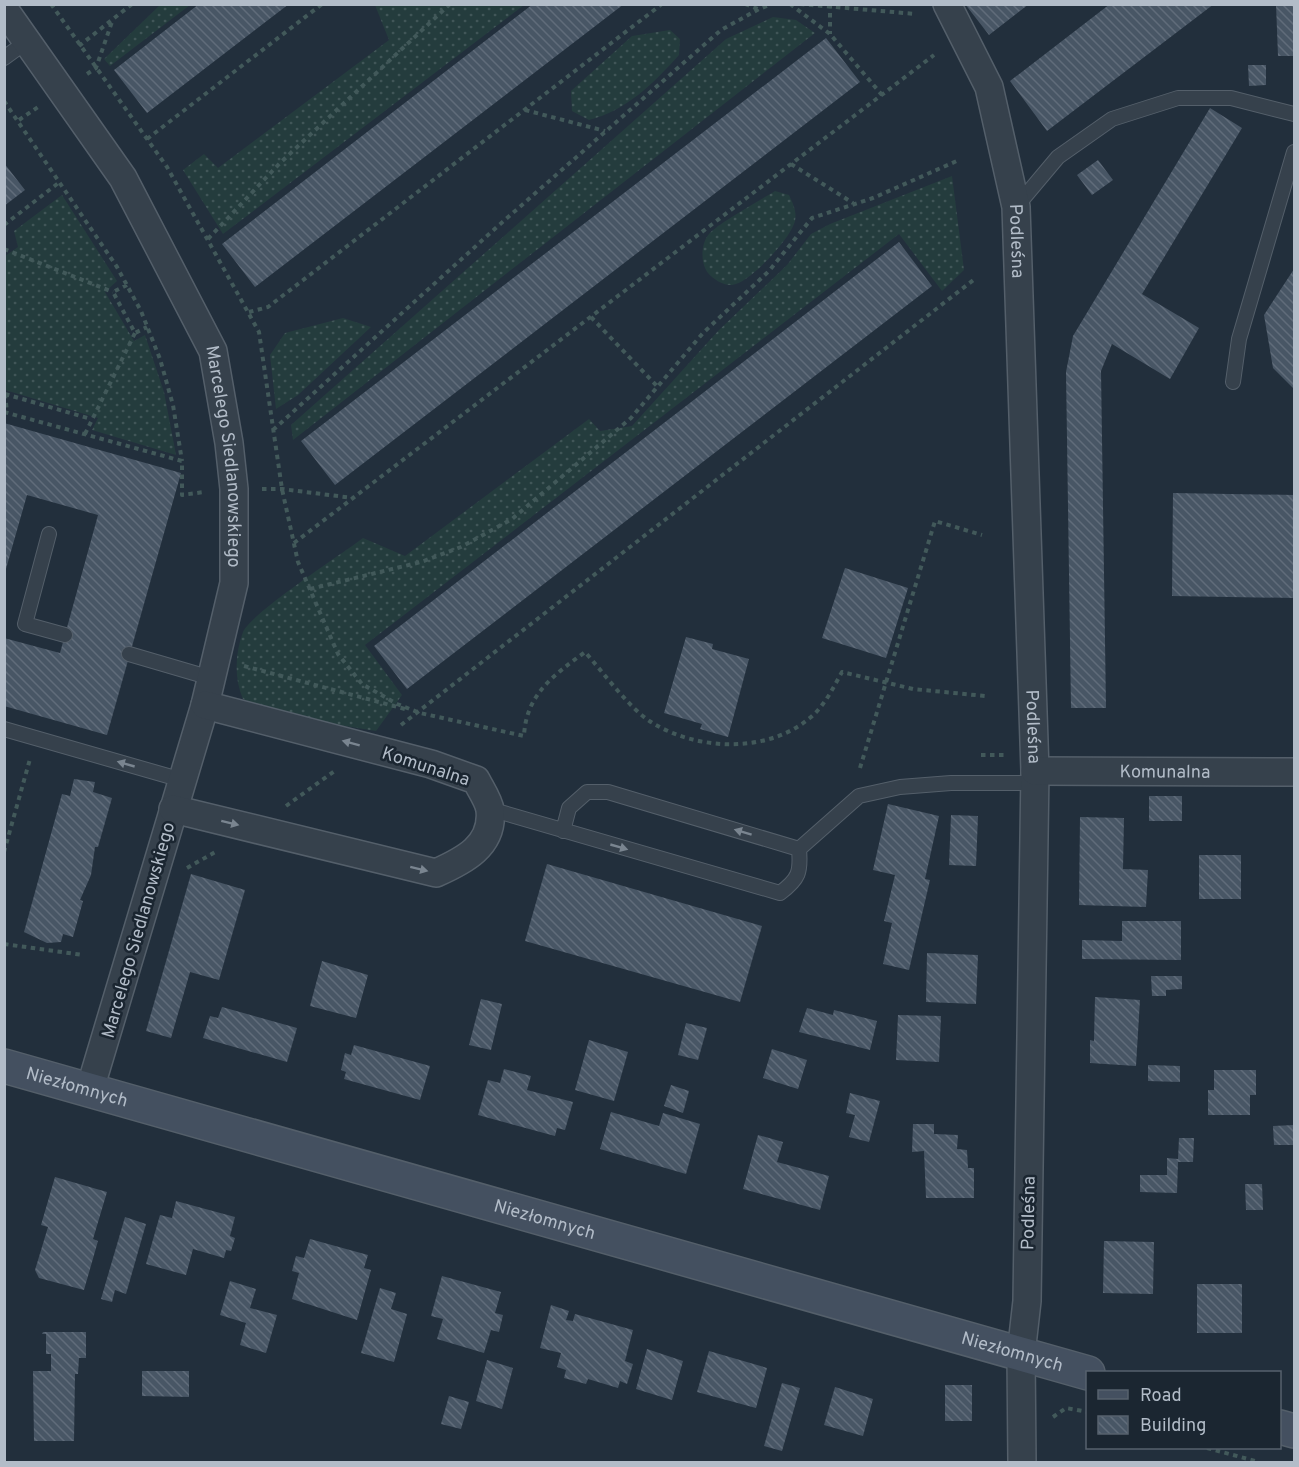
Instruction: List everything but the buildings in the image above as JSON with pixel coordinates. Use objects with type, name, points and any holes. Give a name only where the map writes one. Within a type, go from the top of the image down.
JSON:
[{"type":"street","name":"Podleśna","points":[[947,4],[989,87],[1016,207],[1035,777],[1027,1301],[1021,1354],[1022,1462]]},
{"type":"street","name":"Marcelego Siedlanowskiego","points":[[4,9],[123,178],[213,351],[229,443],[234,489],[234,583],[205,705],[90,1089]]},
{"type":"street","name":"Komunalna","points":[[205,705],[367,747],[476,780],[490,809]]},
{"type":"street","name":"Komunalna","points":[[1035,777],[1294,772]]},
{"type":"street","points":[[173,809],[436,873],[468,858],[486,837],[490,809]]},
{"type":"street","name":"Niezłomnych","points":[[4,1066],[1086,1372]]},
{"type":"lane","points":[[4,58],[26,42]]},
{"type":"lane","points":[[1016,207],[1058,157],[1112,119],[1178,98],[1231,98],[1294,114]]},
{"type":"lane","points":[[1233,382],[1242,330],[1294,152]]},
{"type":"lane","points":[[49,534],[25,624],[65,635]]},
{"type":"lane","points":[[129,654],[213,668]]},
{"type":"lane","points":[[4,729],[182,780]]},
{"type":"lane","points":[[799,849],[860,796],[900,787],[1035,777]]},
{"type":"lane","points":[[563,831],[569,808],[587,792],[608,792],[799,849]]},
{"type":"lane","points":[[490,809],[780,893],[791,885],[801,869],[799,849]]},
{"type":"path","points":[[51,4],[167,167],[259,332],[282,489],[298,562],[338,654],[362,684],[420,713]]},
{"type":"path","points":[[79,45],[132,4]]},
{"type":"path","points":[[147,139],[322,4]]},
{"type":"path","points":[[208,239],[280,163],[450,4]]},
{"type":"path","points":[[249,312],[268,307],[662,4]]},
{"type":"path","points":[[745,4],[759,9]]},
{"type":"path","points":[[273,430],[605,131],[721,30],[772,4]]},
{"type":"path","points":[[790,4],[830,34],[882,95]]},
{"type":"path","points":[[800,4],[916,14]]},
{"type":"path","points":[[830,6],[830,34]]},
{"type":"path","points":[[96,68],[113,19]]},
{"type":"path","points":[[294,543],[934,55]]},
{"type":"path","points":[[4,101],[61,181],[126,285],[147,327],[160,359],[173,405],[182,461],[182,495],[234,489],[282,489],[354,498]]},
{"type":"path","points":[[524,110],[605,131]]},
{"type":"path","points":[[310,589],[421,562],[461,546],[512,519],[631,418],[703,333],[769,271],[812,218],[873,198],[958,160]]},
{"type":"path","points":[[791,164],[854,204]]},
{"type":"path","points":[[4,225],[61,181]]},
{"type":"path","points":[[4,249],[113,292],[135,333]]},
{"type":"path","points":[[179,872],[255,830],[367,747],[420,713],[976,278]]},
{"type":"path","points":[[113,292],[126,285]]},
{"type":"path","points":[[591,317],[657,387]]},
{"type":"path","points":[[85,434],[135,333],[147,327]]},
{"type":"path","points":[[92,419],[5,394],[6,412],[182,461]]},
{"type":"path","points":[[860,768],[935,521],[982,535]]},
{"type":"path","points":[[213,668],[524,736],[525,720],[531,702],[546,681],[585,652],[649,721],[673,734],[708,743],[747,744],[789,731],[811,717],[828,698],[842,672],[886,684],[985,696]]},
{"type":"path","points":[[4,852],[36,738]]},
{"type":"path","points":[[4,944],[83,955]]},
{"type":"path","points":[[1050,1424],[1055,1414],[1066,1408],[1086,1412]]},
{"type":"path","points":[[1211,1449],[1259,1462]]},
{"type":"green space","points":[[160,5],[190,5],[110,66],[104,59]]},
{"type":"green space","points":[[375,5],[524,5],[223,234],[183,170],[204,154],[218,168],[389,40]]},
{"type":"green space","points":[[773,17],[796,20],[815,33],[293,440],[291,425],[726,39]]},
{"type":"green space","points":[[670,30],[680,39],[679,55],[638,95],[615,110],[589,120],[572,111],[571,91],[632,36]]},
{"type":"green space","points":[[952,176],[964,270],[942,291],[899,234],[365,645],[402,695],[376,731],[276,715],[243,699],[238,683],[237,666],[238,649],[243,632],[262,612],[298,584],[363,538],[405,556],[589,419],[600,431],[632,426],[718,331],[787,265],[811,234],[830,224]]},
{"type":"green space","points":[[775,191],[789,195],[795,211],[792,229],[769,259],[749,277],[732,285],[716,280],[705,269],[703,248],[706,238],[721,224]]},
{"type":"green space","points":[[62,195],[117,281],[105,292],[134,341],[145,335],[164,392],[176,455],[92,430],[98,418],[5,390],[5,256],[18,247],[14,231]]},
{"type":"green space","points":[[343,318],[371,327],[298,395],[276,409],[270,355],[285,333]]}]
